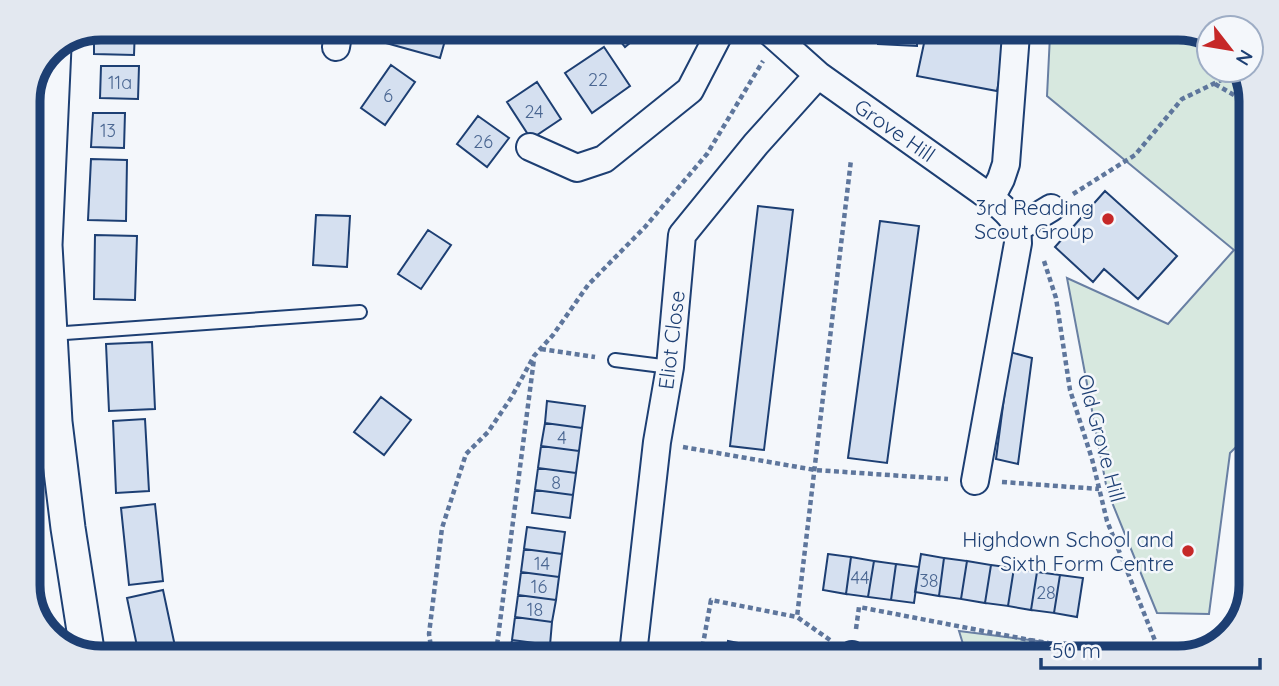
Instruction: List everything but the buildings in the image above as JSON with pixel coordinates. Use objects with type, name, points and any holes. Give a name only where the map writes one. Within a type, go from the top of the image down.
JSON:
[{"type":"street","points":[[530,147],[577,168],[604,159],[690,90],[716,40]]},
{"type":"street","name":"Grove Hill","points":[[779,40],[818,75],[991,198],[1010,215],[1018,228]]},
{"type":"street","points":[[991,198],[1006,164],[1016,40]]},
{"type":"street","points":[[53,63],[46,245],[55,422],[86,644]]},
{"type":"street","name":"Eliot Close","points":[[634,646],[657,442],[670,367],[682,235],[756,144],[818,75]]},
{"type":"street","points":[[975,481],[1018,243],[1018,228],[1051,208]]},
{"type":"lane","points":[[51,334],[360,312]]},
{"type":"lane","points":[[615,360],[670,367]]},
{"type":"path","points":[[431,646],[429,634],[442,528],[467,454],[488,432],[534,356],[554,335],[589,285],[646,227],[707,153],[772,40]]},
{"type":"path","points":[[1051,208],[1135,155],[1182,99],[1213,84]]},
{"type":"path","points":[[1217,84],[1239,98]]},
{"type":"path","points":[[797,618],[850,160]]},
{"type":"path","name":"Old Grove Hill","points":[[1018,228],[1041,251],[1056,298],[1070,390],[1092,458],[1107,521],[1157,646]]},
{"type":"path","points":[[541,349],[615,360]]},
{"type":"path","points":[[497,646],[534,356]]},
{"type":"path","points":[[657,442],[815,470],[1099,489]]},
{"type":"path","points":[[703,646],[711,600],[797,618],[838,646]]},
{"type":"path","points":[[854,646],[859,607],[1066,646]]},
{"type":"path","points":[[1030,640],[1030,646]]},
{"type":"shaded area","points":[[1050,40],[1190,41],[1195,43],[1195,84],[1237,84],[1239,97],[1239,444],[1230,453],[1209,614],[1157,613],[1107,490],[1067,278],[1168,324],[1234,250],[1047,96]]},
{"type":"shaded area","points":[[959,631],[1077,646],[964,646]]},
{"type":"place","name":"3rd Reading Scout Group","points":[[1108,219]]},
{"type":"place","name":"Highdown School and Sixth Form Centre","points":[[1188,551]]}]
